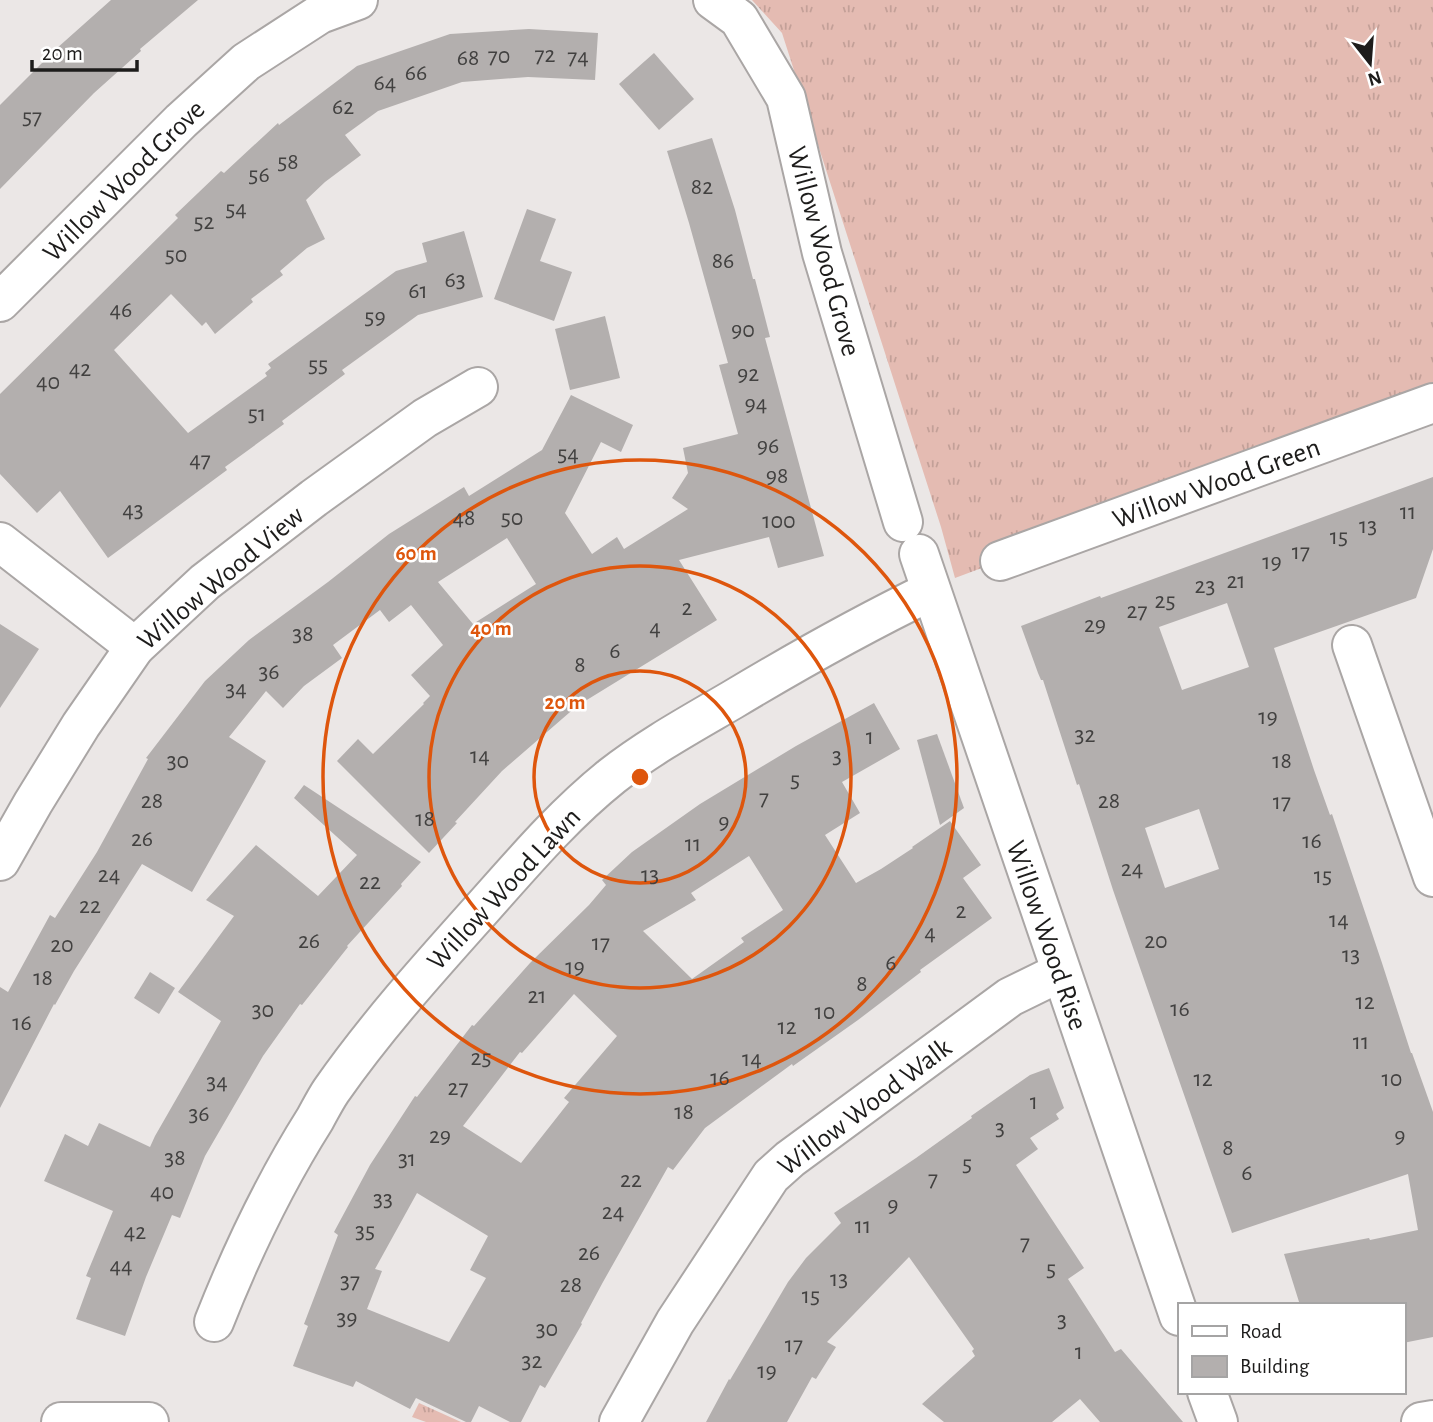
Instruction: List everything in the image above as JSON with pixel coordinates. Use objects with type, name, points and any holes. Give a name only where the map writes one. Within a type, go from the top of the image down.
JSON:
[{"type":"street","name":"Willow Wood Grove","points":[[0,302],[181,121],[246,62],[320,14],[358,0]]},
{"type":"street","name":"Willow Wood Grove","points":[[713,0],[739,19],[786,98],[822,253],[911,538]]},
{"type":"street","name":"Willow Wood View","points":[[0,861],[81,725],[135,647],[205,582],[308,503],[425,418],[478,387]]},
{"type":"street","name":"Willow Wood Green","points":[[1000,561],[1433,403]]},
{"type":"street","name":"Willow Wood Rise","points":[[911,538],[1178,1313]]},
{"type":"street","points":[[0,542],[135,647]]},
{"type":"street","name":"Willow Wood Lawn","points":[[214,1322],[250,1235],[288,1161],[330,1093],[403,998],[560,822],[611,777],[645,752],[819,649],[931,591]]},
{"type":"street","points":[[1352,645],[1431,860]]},
{"type":"street","name":"Willow Wood Walk","points":[[619,1422],[676,1322],[771,1176],[798,1153],[1010,997],[1061,972]]},
{"type":"street","points":[[1208,1394],[1218,1422]]},
{"type":"street","points":[[1421,1422],[1433,1420]]},
{"type":"street","points":[[61,1422],[149,1422]]},
{"type":"green space","points":[[752,0],[1433,0],[1433,399],[955,578],[782,33]]},
{"type":"green space","points":[[419,1403],[461,1422],[426,1422],[412,1417]]},
{"type":"building","points":[[111,0],[198,0],[140,49],[141,51],[94,93],[0,189],[0,105],[56,49]]},
{"type":"building","points":[[529,29],[598,33],[595,80],[528,77],[462,82],[378,111],[345,135],[361,155],[306,200],[325,239],[307,248],[280,271],[283,275],[251,299],[253,302],[215,334],[206,322],[202,326],[171,294],[114,350],[188,433],[267,376],[265,373],[271,368],[268,364],[396,271],[427,262],[422,243],[464,231],[483,297],[418,315],[342,370],[345,374],[282,421],[284,424],[225,467],[227,470],[108,558],[60,491],[37,513],[0,474],[0,394],[178,218],[175,215],[221,171],[224,173],[278,123],[279,125],[357,66],[450,34]]},
{"type":"building","points":[[654,53],[694,99],[659,130],[619,84]]},
{"type":"building","points":[[712,138],[755,279],[770,337],[765,338],[824,556],[778,568],[769,537],[679,560],[717,620],[577,706],[502,771],[429,853],[337,761],[358,739],[373,754],[430,696],[411,675],[443,645],[411,605],[389,622],[380,610],[333,645],[342,658],[304,686],[283,708],[266,691],[229,737],[266,761],[192,892],[142,864],[54,1004],[0,1108],[0,987],[8,992],[50,915],[55,918],[97,852],[148,759],[146,758],[205,681],[249,640],[389,534],[464,487],[469,496],[542,450],[571,395],[633,425],[621,452],[601,442],[565,513],[592,554],[617,537],[624,549],[688,509],[672,498],[688,473],[683,448],[738,434],[719,365],[728,363],[667,151]],"holes":[[[507,538],[536,584],[473,624],[438,582]]]},
{"type":"building","points":[[527,209],[556,219],[540,261],[572,272],[554,321],[494,299]]},
{"type":"building","points":[[605,316],[620,378],[570,390],[555,329]]},
{"type":"building","points":[[1433,477],[1433,549],[1416,598],[1274,648],[1433,1112],[1433,1337],[1405,1343],[1405,1303],[1299,1303],[1284,1254],[1418,1230],[1408,1174],[1232,1233],[1043,680],[1021,626],[1100,596],[1101,598]],"holes":[[[1227,603],[1249,667],[1182,690],[1159,627]],[[1199,809],[1219,869],[1165,888],[1145,828]]]},
{"type":"building","points":[[0,624],[39,649],[0,708]]},
{"type":"building","points":[[874,703],[900,749],[842,782],[860,813],[825,835],[856,883],[913,848],[950,821],[981,865],[963,878],[992,918],[920,970],[921,972],[858,1020],[793,1066],[792,1064],[705,1128],[673,1170],[668,1167],[582,1324],[545,1388],[540,1385],[521,1422],[510,1422],[479,1406],[471,1422],[466,1422],[416,1398],[410,1409],[356,1381],[353,1387],[293,1366],[308,1326],[304,1324],[338,1235],[334,1232],[370,1165],[415,1096],[417,1097],[472,1025],[474,1026],[530,963],[589,905],[606,885],[602,880],[632,852],[700,804]],"holes":[[[749,856],[783,910],[741,938],[744,942],[692,979],[643,931],[696,900],[691,893]],[[574,994],[617,1036],[564,1098],[569,1102],[521,1163],[463,1126],[520,1052],[522,1053]],[[417,1193],[488,1236],[470,1270],[486,1278],[449,1342],[367,1309],[382,1271],[375,1269]]]},
{"type":"building","points":[[937,734],[964,808],[940,825],[917,740]]},
{"type":"building","points":[[304,785],[421,862],[347,946],[302,1005],[300,1004],[263,1056],[205,1156],[180,1218],[172,1215],[125,1336],[76,1319],[91,1278],[86,1276],[113,1211],[44,1181],[65,1134],[88,1146],[99,1123],[150,1147],[221,1021],[178,992],[234,916],[206,900],[256,845],[318,896],[357,855],[294,798]]},
{"type":"building","points":[[150,972],[175,988],[159,1014],[134,998]]},
{"type":"building","points":[[1049,1068],[1064,1108],[1056,1114],[1059,1119],[1030,1138],[1038,1149],[1016,1165],[1084,1268],[1068,1279],[1115,1352],[1121,1349],[1183,1422],[1100,1422],[1080,1399],[1052,1422],[944,1422],[922,1404],[975,1356],[972,1351],[974,1349],[909,1257],[827,1342],[836,1347],[816,1379],[812,1377],[787,1422],[706,1422],[788,1282],[806,1258],[841,1223],[834,1213],[916,1158],[1030,1075]]}]
